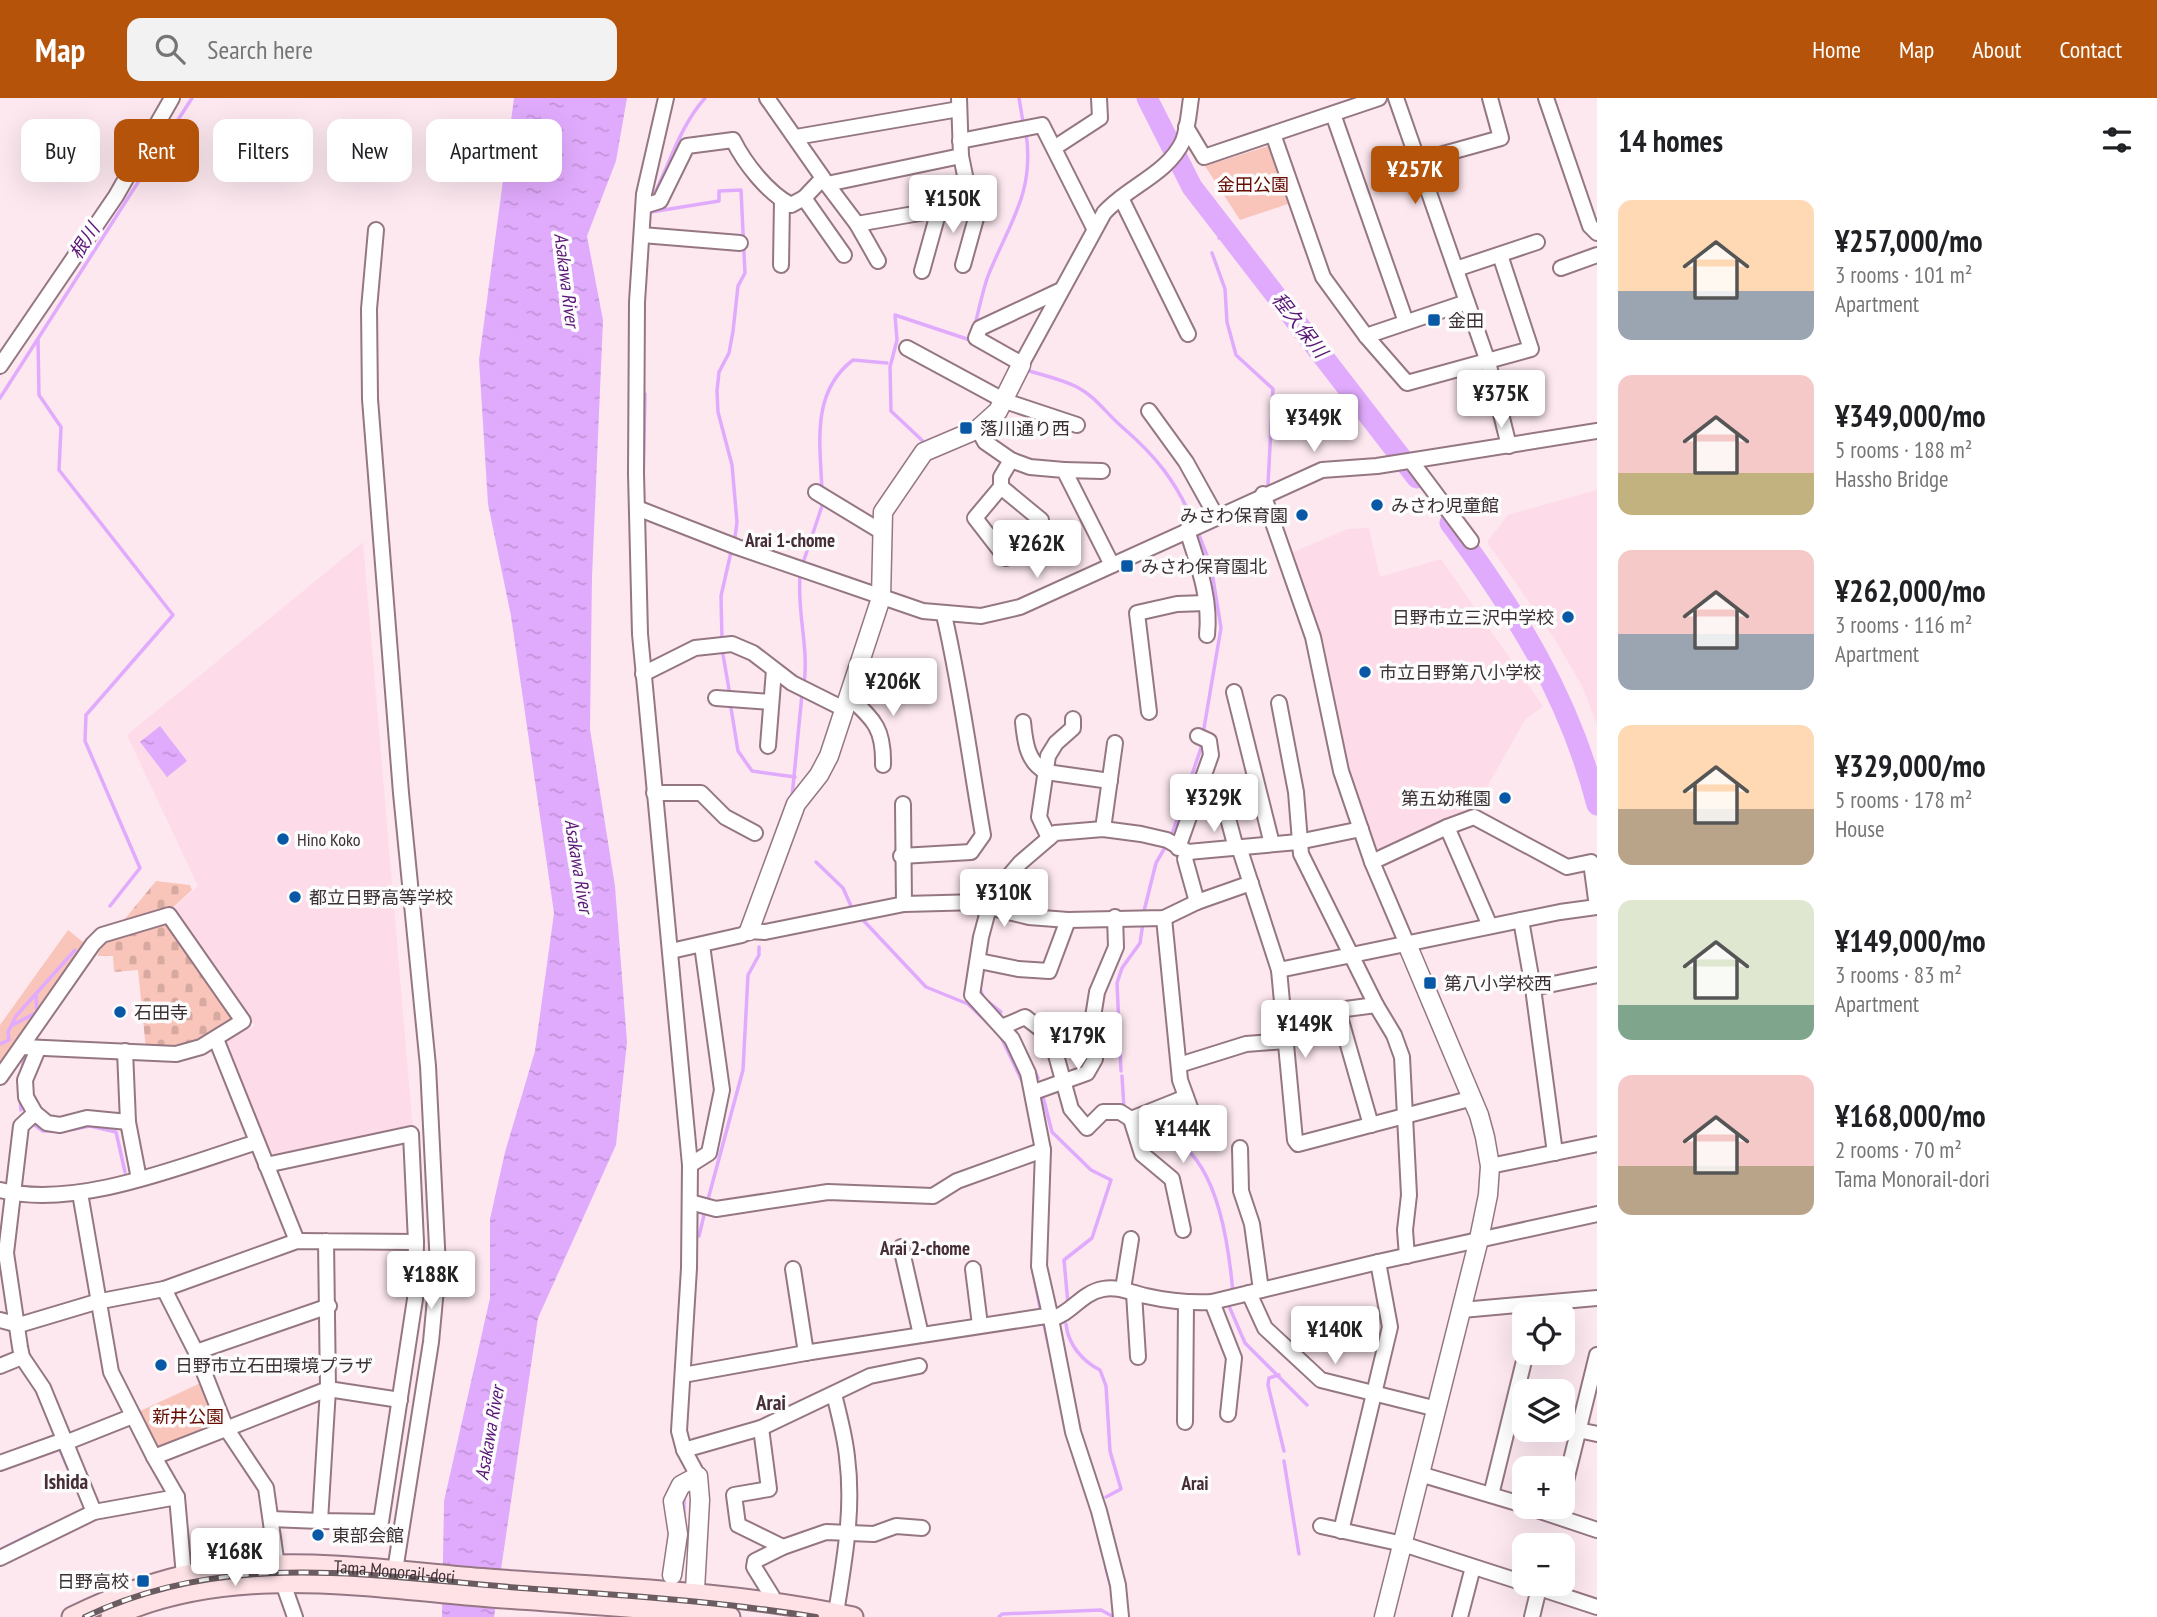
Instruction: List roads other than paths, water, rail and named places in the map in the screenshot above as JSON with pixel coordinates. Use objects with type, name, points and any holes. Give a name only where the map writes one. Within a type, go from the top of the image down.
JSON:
[{"type":"main road","name":"Tama Monorail-dori","points":[[111,1617],[165,1598],[279,1574]]},
{"type":"main road","name":"Tama Monorail-dori","points":[[72,1617],[117,1596],[184,1576],[279,1574],[694,1604]]},
{"type":"main road","points":[[694,1604],[772,1604],[844,1615]]},
{"type":"main road","points":[[694,1604],[730,1617]]},
{"type":"street","points":[[0,366],[116,196],[172,98]]},
{"type":"street","points":[[666,98],[644,206],[636,302],[637,508],[643,674],[654,793],[690,1166],[702,1206],[679,1425],[684,1450],[698,1476],[700,1500],[694,1604]]},
{"type":"street","points":[[767,98],[857,224],[878,261]]},
{"type":"street","points":[[1054,148],[1101,118],[1099,98]]},
{"type":"street","points":[[749,931],[796,804],[824,765],[881,598],[884,566],[883,512],[917,458],[924,452],[978,429],[1005,401],[1059,291],[1094,228],[1121,198],[1166,165],[1185,134],[1191,98]]},
{"type":"street","points":[[1185,134],[1205,157],[1379,98]]},
{"type":"street","points":[[1396,98],[1488,362],[1509,446]]},
{"type":"street","points":[[1419,161],[1501,138],[1490,98]]},
{"type":"street","points":[[1546,98],[1590,226],[1597,233]]},
{"type":"street","points":[[796,137],[959,103],[960,148],[970,200],[978,211],[963,265]]},
{"type":"street","points":[[1333,114],[1406,322]]},
{"type":"street","points":[[644,206],[660,201],[687,146],[733,140],[740,154],[782,200],[791,205],[825,181],[1042,125],[1094,228]]},
{"type":"street","points":[[1273,134],[1323,277],[1366,336],[1407,383],[1531,349],[1500,255]]},
{"type":"street","points":[[804,198],[844,255]]},
{"type":"street","points":[[1121,198],[1188,334]]},
{"type":"street","points":[[781,265],[782,200]]},
{"type":"street","points":[[857,224],[939,210],[970,200]]},
{"type":"street","points":[[922,271],[939,210]]},
{"type":"street","points":[[376,230],[370,301],[371,408],[401,793],[429,1079],[438,1267],[431,1342],[397,1581]]},
{"type":"street","points":[[642,235],[740,243]]},
{"type":"street","points":[[1456,269],[1537,242]]},
{"type":"street","points":[[1560,268],[1597,255]]},
{"type":"street","points":[[1020,369],[976,338],[980,328],[1059,291]]},
{"type":"street","points":[[1366,336],[1467,302]]},
{"type":"street","points":[[907,348],[1005,401],[1077,425]]},
{"type":"street","points":[[1149,411],[1186,462],[1216,516]]},
{"type":"street","points":[[978,429],[985,442],[1011,460],[1030,467],[1102,471]]},
{"type":"street","points":[[637,508],[881,598],[944,615],[981,616],[1002,613],[1263,494],[1322,470],[1380,466],[1597,431]]},
{"type":"street","points":[[1006,558],[975,518],[1001,487],[1001,477],[1011,460]]},
{"type":"street","points":[[1409,461],[1471,541]]},
{"type":"street","points":[[1064,470],[1112,565]]},
{"type":"street","points":[[1001,487],[1041,520]]},
{"type":"street","points":[[816,492],[882,532]]},
{"type":"street","points":[[1263,494],[1313,637],[1341,771],[1371,862],[1472,1098],[1485,1137],[1490,1166],[1489,1195],[1479,1239],[1384,1617]]},
{"type":"street","points":[[1192,528],[1206,603],[1207,635]]},
{"type":"street","points":[[1149,712],[1137,614],[1177,604],[1206,603]]},
{"type":"street","points":[[901,856],[971,852],[983,835],[966,741],[961,690],[944,615]]},
{"type":"street","points":[[643,674],[695,648],[725,643],[746,649],[792,683],[846,702],[875,721],[883,741],[883,765]]},
{"type":"street","points":[[768,746],[774,670]]},
{"type":"street","points":[[1234,692],[1272,844]]},
{"type":"street","points":[[716,698],[771,702]]},
{"type":"street","points":[[1279,703],[1296,792],[1301,854],[1376,1005],[1394,1035],[1402,1057],[1409,1195],[1405,1230],[1407,1256]]},
{"type":"street","points":[[1049,838],[1039,817],[1048,756],[1056,743],[1073,728],[1073,719]]},
{"type":"street","points":[[1023,722],[1025,742],[1032,760],[1046,772],[1110,781]]},
{"type":"street","points":[[1177,846],[1211,755],[1202,738]]},
{"type":"street","points":[[1102,829],[1115,743]]},
{"type":"street","points":[[654,793],[701,793],[725,817],[755,833]]},
{"type":"street","points":[[903,804],[901,856],[904,904]]},
{"type":"street","points":[[1226,811],[1279,970],[1295,1140],[1298,1144],[1472,1098]]},
{"type":"street","points":[[1279,970],[1353,957],[1490,926],[1597,907],[1591,862],[1567,867],[1474,817],[1371,862]]},
{"type":"street","points":[[1447,827],[1490,926]]},
{"type":"street","points":[[1121,1617],[1118,1585],[1102,1522],[1073,1432],[1043,1317],[1039,1266],[1040,1151],[1034,1092],[1012,1039],[972,995],[988,907],[992,896],[1020,863],[1055,833],[1102,829],[1177,846],[1238,847],[1298,842],[1361,829]]},
{"type":"street","points":[[1177,846],[1185,859],[1196,902]]},
{"type":"street","points":[[671,951],[749,931],[765,932],[904,904],[980,902],[988,907],[1029,917],[1068,920],[1164,918],[1196,902],[1251,883]]},
{"type":"street","points":[[0,1077],[30,1048],[102,935],[169,915],[243,1021],[201,1048],[176,1054],[30,1048]]},
{"type":"street","points":[[1034,1092],[1087,1073],[1096,1059],[1093,1017],[1097,992],[1116,947],[1115,917]]},
{"type":"street","points":[[1164,918],[1179,1065],[1186,1097],[1196,1124]]},
{"type":"street","points":[[979,961],[1018,969],[1049,971],[1068,920]]},
{"type":"street","points":[[1521,920],[1555,1153]]},
{"type":"street","points":[[690,1166],[709,1153],[722,1090],[702,945]]},
{"type":"street","points":[[1533,988],[1597,975]]},
{"type":"street","points":[[1371,1125],[1338,1010],[1376,1005]]},
{"type":"street","points":[[1002,1027],[1026,1017],[1041,1026],[1051,1037],[1071,1109],[1087,1128],[1103,1112],[1120,1112],[1131,1118],[1142,1154],[1172,1179],[1183,1230]]},
{"type":"street","points":[[216,1039],[297,1241]]},
{"type":"street","points":[[1179,1065],[1246,1044],[1286,1041]]},
{"type":"street","points":[[30,1048],[25,1080],[26,1097],[35,1113],[47,1122],[60,1125],[87,1118],[128,1122]]},
{"type":"street","points":[[125,1051],[128,1122],[139,1179]]},
{"type":"street","points":[[1131,1118],[1186,1097]]},
{"type":"street","points":[[35,1113],[21,1126],[6,1191],[6,1253],[22,1357],[43,1388],[94,1512]]},
{"type":"street","points":[[266,1165],[411,1134],[416,1242],[415,1299],[381,1522],[271,1519]]},
{"type":"street","points":[[6,1191],[80,1193],[139,1179],[257,1142]]},
{"type":"street","points":[[1490,1166],[1597,1144]]},
{"type":"street","points":[[1240,1148],[1241,1191],[1252,1224],[1255,1291],[1265,1328],[1321,1381],[1437,1409]]},
{"type":"street","points":[[702,1206],[828,1192],[933,1196],[957,1181],[1040,1151]]},
{"type":"street","points":[[80,1193],[96,1301],[111,1371],[177,1497],[184,1576]]},
{"type":"street","points":[[683,1375],[980,1325],[1059,1317],[1093,1292],[1128,1291],[1186,1302],[1212,1302],[1597,1214]]},
{"type":"street","points":[[1131,1239],[1128,1291],[1138,1357]]},
{"type":"street","points":[[0,1320],[19,1325],[96,1301],[164,1289],[297,1241],[416,1242]]},
{"type":"street","points":[[320,1521],[328,1389],[329,1306],[326,1241]]},
{"type":"street","points":[[901,1247],[921,1335]]},
{"type":"street","points":[[1341,1531],[1390,1327],[1378,1262]]},
{"type":"street","points":[[793,1269],[806,1353]]},
{"type":"street","points":[[973,1269],[980,1325]]},
{"type":"street","points":[[164,1289],[197,1352],[226,1429],[266,1488],[279,1574],[295,1617]]},
{"type":"street","points":[[1575,1302],[1597,1298]]},
{"type":"street","points":[[1185,1422],[1186,1302]]},
{"type":"street","points":[[1212,1302],[1234,1358],[1228,1414]]},
{"type":"street","points":[[197,1352],[329,1306]]},
{"type":"street","points":[[1462,1310],[1512,1309]]},
{"type":"street","points":[[1572,1456],[1597,1355]]},
{"type":"street","points":[[0,1366],[22,1357]]},
{"type":"street","points":[[1491,1495],[1523,1365]]},
{"type":"street","points":[[684,1450],[761,1428],[870,1376],[919,1366]]},
{"type":"street","points":[[154,1457],[328,1389],[400,1400]]},
{"type":"street","points":[[834,1394],[847,1456],[848,1532],[844,1615]]},
{"type":"street","points":[[0,1463],[133,1416]]},
{"type":"street","points":[[761,1428],[769,1489],[734,1495],[736,1520],[738,1525],[783,1547]]},
{"type":"street","points":[[1578,1430],[1597,1434]]},
{"type":"street","points":[[1420,1474],[1512,1502]]},
{"type":"street","points":[[672,1575],[678,1534],[673,1501],[675,1492],[698,1476]]},
{"type":"street","points":[[0,1558],[94,1512],[177,1497]]},
{"type":"street","points":[[1573,1519],[1597,1530]]},
{"type":"street","points":[[772,1604],[772,1596],[754,1567],[755,1561],[814,1535],[848,1532],[874,1534],[896,1526],[922,1528]]},
{"type":"street","points":[[1321,1527],[1403,1544],[1512,1579]]},
{"type":"street","points":[[1460,1617],[1473,1566]]},
{"type":"street","points":[[1531,1596],[1532,1617]]},
{"type":"street","points":[[1564,1596],[1597,1607]]},
{"type":"water","name":"Asakawa River","points":[[514,98],[627,98],[616,161],[587,236],[603,320],[592,577],[590,729],[615,886],[627,1042],[616,1145],[538,1318],[494,1617],[442,1617],[444,1501],[490,1298],[490,1219],[505,1152],[535,1051],[554,913],[511,616],[488,504],[479,360],[503,182],[562,182],[562,119],[511,119]]},
{"type":"water","points":[[160,726],[187,761],[167,777],[140,742]]},
{"type":"waterway","name":"根川","points":[[0,398],[192,98]]},
{"type":"waterway","points":[[653,197],[682,133],[705,98]]},
{"type":"waterway","points":[[1019,98],[1023,122]]},
{"type":"waterway","name":"程久保川","points":[[1147,98],[1192,187],[1417,478]]},
{"type":"waterway","points":[[974,328],[988,276],[1023,191],[1028,154],[1026,133]]},
{"type":"waterway","points":[[651,212],[719,201],[719,191],[741,190],[745,273],[738,286],[729,353],[719,372],[717,391],[718,412],[732,465],[737,522],[735,537]]},
{"type":"waterway","points":[[1219,238],[1225,229]]},
{"type":"waterway","points":[[1212,253],[1225,289],[1227,322],[1236,355],[1273,389],[1268,484]]},
{"type":"waterway","points":[[927,445],[891,411],[890,367],[897,340],[895,315],[973,341]]},
{"type":"waterway","points":[[38,340],[39,395],[61,427],[59,470],[173,615],[86,715],[85,741],[140,868],[110,906]]},
{"type":"waterway","points":[[822,490],[821,419],[830,387],[853,360],[887,363]]},
{"type":"waterway","points":[[1026,370],[1071,384],[1095,400],[1164,470],[1180,494],[1194,523]]},
{"type":"waterway","points":[[643,485],[645,394]]},
{"type":"waterway","points":[[804,560],[823,503]]},
{"type":"waterway","name":"程久保川","points":[[1450,523],[1497,589],[1538,656],[1572,727],[1597,805]]},
{"type":"waterway","points":[[1197,530],[1211,566],[1221,628],[1203,734]]},
{"type":"waterway","points":[[722,641],[721,596],[731,552]]},
{"type":"waterway","points":[[800,576],[804,684]]},
{"type":"waterway","points":[[722,649],[730,695]]},
{"type":"waterway","points":[[792,797],[802,694]]},
{"type":"waterway","points":[[731,708],[738,751],[752,771],[795,777]]},
{"type":"waterway","points":[[1171,837],[1203,742]]},
{"type":"waterway","points":[[1144,911],[1156,863],[1167,844]]},
{"type":"waterway","points":[[816,862],[843,888],[851,906]]},
{"type":"waterway","points":[[862,919],[926,987],[968,1004],[990,1025]]},
{"type":"waterway","points":[[1121,1071],[1117,983],[1122,968],[1140,943],[1143,923]]},
{"type":"waterway","points":[[707,1203],[743,1070],[748,975],[759,955],[759,947]]},
{"type":"waterway","points":[[0,1044],[9,1040],[8,1032],[16,1016],[75,950]]},
{"type":"waterway","points":[[980,988],[983,998],[1001,1012]]},
{"type":"waterway","points":[[13,1025],[37,1012],[36,996]]},
{"type":"waterway","points":[[1015,1030],[1038,1078]]},
{"type":"waterway","points":[[1000,1035],[1024,1085]]},
{"type":"waterway","points":[[22,1070],[25,1053]]},
{"type":"waterway","points":[[1122,1076],[1124,1108]]},
{"type":"waterway","points":[[19,1088],[21,1110]]},
{"type":"waterway","points":[[1043,1097],[1052,1132],[1091,1170],[1111,1180],[1092,1238],[1064,1260],[1068,1304]]},
{"type":"waterway","points":[[30,1122],[43,1131],[58,1131]]},
{"type":"waterway","points":[[1138,1123],[1178,1142],[1192,1154],[1203,1171],[1212,1190],[1225,1233],[1233,1293]]},
{"type":"waterway","points":[[69,1130],[90,1126],[116,1132],[125,1172]]},
{"type":"waterway","points":[[699,1236],[705,1211]]},
{"type":"waterway","points":[[1032,1266],[1041,1313]]},
{"type":"waterway","points":[[1229,1306],[1245,1343],[1307,1405]]},
{"type":"waterway","points":[[1043,1320],[1049,1347]]},
{"type":"waterway","points":[[1066,1324],[1073,1345],[1087,1362],[1100,1370],[1106,1386],[1110,1451],[1121,1489],[1106,1497]]},
{"type":"waterway","points":[[1279,1375],[1269,1378],[1268,1385],[1284,1451]]},
{"type":"waterway","points":[[136,1406],[141,1416]]},
{"type":"waterway","points":[[60,1450],[72,1477]]},
{"type":"waterway","points":[[1284,1461],[1299,1554]]},
{"type":"waterway","points":[[684,1497],[684,1515]]},
{"type":"waterway","points":[[0,1550],[42,1529]]},
{"type":"waterway","points":[[1106,1568],[1112,1591]]},
{"type":"waterway","points":[[999,1617],[1002,1614],[1101,1610],[1114,1617]]},
{"type":"railway","points":[[85,1617],[138,1596],[192,1582],[300,1572],[669,1599],[816,1617]]},
{"type":"place","name":"金田","points":[[1434,320]]},
{"type":"place","name":"落川通り西","points":[[966,428]]},
{"type":"place","name":"みさわ児童館","points":[[1377,505]]},
{"type":"place","name":"みさわ保育園","points":[[1302,515]]},
{"type":"place","name":"みさわ保育園北","points":[[1127,566]]},
{"type":"place","name":"日野市立三沢中学校","points":[[1568,617]]},
{"type":"place","name":"市立日野第八小学校","points":[[1365,672]]},
{"type":"place","name":"第五幼稚園","points":[[1505,798]]},
{"type":"place","name":"Hino Koko","points":[[283,839]]},
{"type":"place","name":"都立日野高等学校","points":[[295,897]]},
{"type":"place","name":"第八小学校西","points":[[1430,983]]},
{"type":"place","name":"石田寺","points":[[120,1012]]},
{"type":"place","name":"日野市立石田環境プラザ","points":[[161,1365]]},
{"type":"place","name":"東部会館","points":[[318,1535]]},
{"type":"place","name":"日野高校","points":[[143,1581]]},
{"type":"district","name":"Arai 1-chome","points":[[790,540]]},
{"type":"district","name":"Arai 2-chome","points":[[925,1248]]},
{"type":"district","name":"Arai","points":[[771,1402]]},
{"type":"district","name":"Ishida","points":[[66,1481]]},
{"type":"district","name":"Arai","points":[[1195,1483]]},
{"type":"park label","name":"金田公園","points":[[1253,184]]},
{"type":"park label","name":"新井公園","points":[[188,1416]]}]
